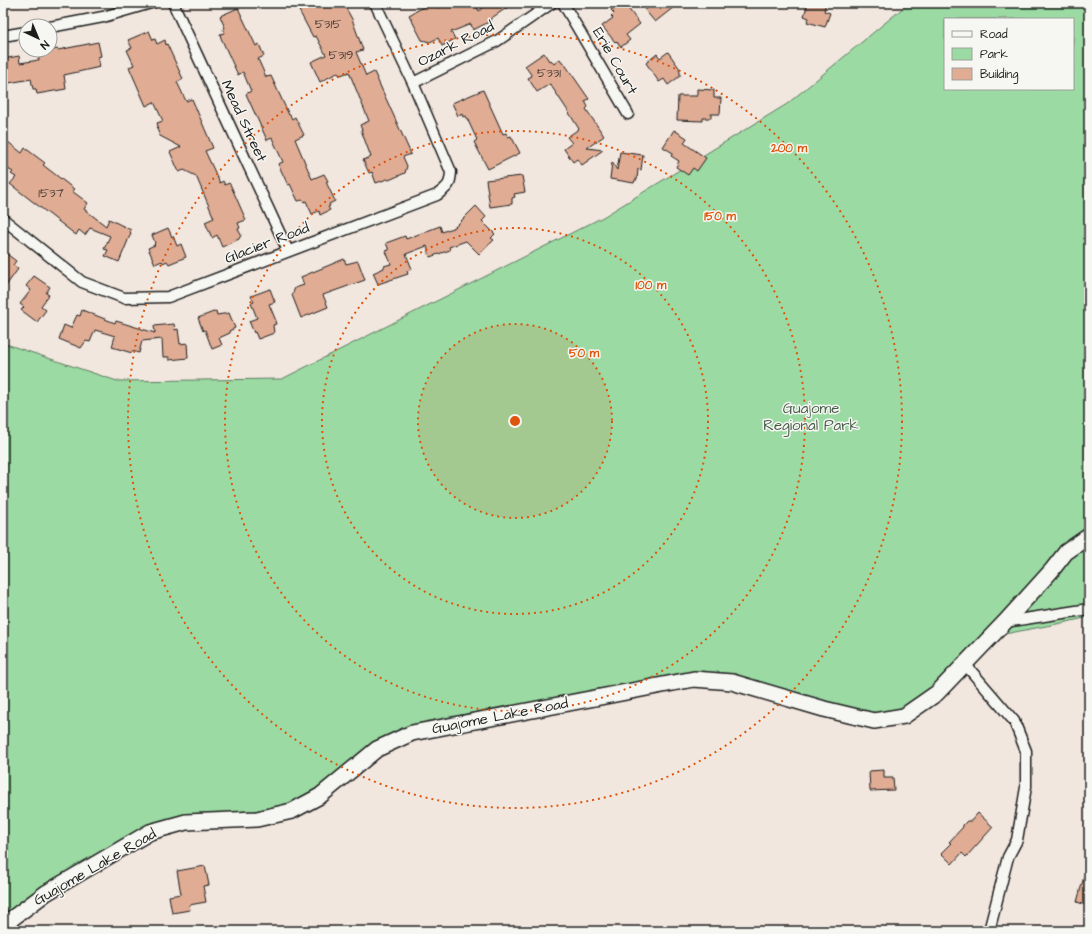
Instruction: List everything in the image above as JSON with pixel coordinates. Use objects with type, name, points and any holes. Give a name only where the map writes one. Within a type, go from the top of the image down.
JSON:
[{"type":"street","points":[[58,25],[103,17],[151,3]]},
{"type":"street","name":"Mead Street","points":[[172,3],[288,251]]},
{"type":"street","name":"Glacier Road","points":[[3,219],[82,282],[124,298],[168,297],[437,195],[448,186],[451,172],[413,83],[375,3]]},
{"type":"street","name":"Ozark Road","points":[[413,83],[497,41],[552,3]]},
{"type":"street","name":"Erie Court","points":[[563,3],[628,114]]},
{"type":"street","points":[[3,36],[18,33]]},
{"type":"street","name":"Guajome Lake Road","points":[[3,923],[6,923],[46,893],[150,832],[186,822],[257,819],[292,811],[320,796],[377,749],[412,733],[694,679],[732,682],[824,709],[874,721],[904,716],[937,693],[1005,622],[1052,570],[1066,552],[1089,536]]},
{"type":"street","points":[[1005,622],[1089,609]]},
{"type":"street","points":[[966,664],[1014,722],[1026,751],[1026,787],[1017,840],[1008,857],[989,931]]},
{"type":"green space","name":"Guajome Regional Park","points":[[909,3],[1089,3],[1089,617],[984,638],[917,707],[894,719],[726,681],[413,733],[303,806],[180,822],[3,924],[3,343],[117,381],[282,379],[603,217],[787,104]]},
{"type":"building","points":[[295,3],[343,3],[352,19],[363,50],[356,52],[366,76],[374,72],[411,154],[403,157],[407,166],[405,173],[389,180],[387,179],[376,183],[372,172],[369,173],[363,160],[371,157],[360,125],[369,121],[349,72],[341,75],[337,73],[320,82],[311,62],[326,55],[316,36],[313,37]]},
{"type":"building","points":[[431,3],[434,7],[437,5],[439,8],[450,3],[475,3],[479,11],[489,3],[514,3],[490,19],[491,21],[473,30],[471,24],[451,32],[455,39],[442,46],[438,38],[430,42],[422,40],[409,15]]},
{"type":"building","points":[[621,3],[624,3],[640,24],[626,35],[630,40],[621,47],[602,26],[613,18],[611,16],[614,13],[611,10]]},
{"type":"building","points":[[654,3],[679,3],[655,22],[645,10]]},
{"type":"building","points":[[808,3],[826,3],[824,11],[830,13],[825,27],[807,22],[809,18],[804,16]]},
{"type":"building","points":[[238,8],[256,46],[259,44],[264,56],[258,59],[266,77],[271,76],[289,115],[292,119],[295,117],[304,135],[295,139],[312,179],[324,174],[328,181],[326,182],[335,201],[329,204],[330,206],[328,207],[330,210],[320,215],[319,211],[312,214],[306,201],[298,201],[290,184],[288,185],[278,164],[283,162],[272,138],[267,140],[246,94],[251,91],[243,72],[238,75],[221,38],[220,34],[224,33],[223,29],[225,28],[220,16]]},
{"type":"building","points":[[149,31],[153,40],[155,39],[157,44],[165,40],[183,79],[177,82],[186,101],[192,99],[213,148],[205,151],[220,183],[223,181],[225,185],[229,183],[231,186],[246,220],[238,223],[240,228],[238,229],[241,235],[239,239],[222,247],[217,235],[212,238],[205,222],[214,218],[196,176],[184,170],[179,172],[170,152],[181,147],[160,136],[157,129],[157,123],[163,121],[154,102],[146,106],[129,67],[134,65],[127,50],[132,48],[128,40]]},
{"type":"building","points":[[98,42],[101,56],[98,57],[100,67],[64,75],[66,89],[37,94],[36,89],[33,89],[31,79],[3,84],[3,59],[18,56],[20,63],[39,60],[39,58],[58,58],[58,50]]},
{"type":"building","points":[[668,52],[680,69],[680,76],[668,85],[664,79],[659,82],[646,63],[657,54],[660,58]]},
{"type":"building","points":[[544,53],[549,61],[551,60],[554,64],[560,59],[564,63],[589,99],[585,101],[588,107],[586,109],[604,136],[587,148],[603,150],[582,165],[577,159],[573,162],[564,149],[572,143],[567,137],[579,129],[566,108],[550,84],[537,92],[528,78],[532,76],[525,66]]},
{"type":"building","points":[[697,89],[714,90],[714,98],[721,98],[720,114],[711,114],[711,118],[703,118],[703,121],[677,120],[678,96],[697,96]]},
{"type":"building","points":[[483,90],[503,134],[506,133],[508,137],[511,136],[520,153],[488,169],[474,142],[477,140],[466,116],[463,117],[462,114],[458,116],[452,103]]},
{"type":"building","points":[[674,130],[687,138],[684,143],[706,158],[697,171],[693,168],[688,175],[676,167],[679,161],[671,156],[673,153],[663,147]]},
{"type":"building","points":[[3,138],[22,153],[25,148],[45,163],[43,165],[74,189],[72,191],[88,203],[84,209],[106,226],[109,219],[131,230],[119,262],[105,256],[108,250],[104,249],[110,236],[90,228],[85,235],[79,230],[76,235],[10,184],[16,177],[11,174],[13,172],[3,164]]},
{"type":"building","points":[[620,152],[643,155],[641,170],[638,169],[637,180],[635,180],[634,183],[610,179],[612,162],[617,170]]},
{"type":"building","points":[[522,176],[525,192],[514,194],[515,197],[512,198],[512,204],[490,207],[486,180]]},
{"type":"building","points":[[476,206],[486,217],[482,221],[495,234],[491,238],[494,240],[479,254],[466,241],[449,247],[450,250],[430,257],[427,246],[406,254],[412,269],[407,271],[408,274],[378,284],[373,273],[384,268],[384,266],[391,264],[386,251],[389,250],[386,243],[405,236],[406,239],[440,226],[442,232],[455,227]]},
{"type":"building","points":[[168,228],[177,246],[181,244],[186,257],[169,264],[167,261],[163,263],[162,261],[155,264],[148,248],[155,245],[152,235]]},
{"type":"building","points":[[3,251],[16,261],[13,265],[18,269],[3,290]]},
{"type":"building","points":[[344,259],[346,264],[358,261],[365,280],[323,295],[328,307],[301,318],[292,295],[295,288],[304,285],[301,277]]},
{"type":"building","points":[[34,276],[50,287],[46,293],[49,295],[41,306],[46,310],[37,322],[21,310],[24,307],[20,304],[31,290],[26,286]]},
{"type":"building","points":[[270,289],[275,302],[269,304],[276,321],[276,324],[273,325],[274,333],[258,339],[249,321],[257,318],[251,303],[254,302],[251,296]]},
{"type":"building","points":[[82,310],[115,323],[116,321],[155,333],[154,326],[174,324],[175,330],[178,329],[180,344],[187,343],[188,358],[169,360],[169,357],[163,357],[162,339],[142,341],[139,353],[132,351],[132,353],[112,347],[115,336],[95,330],[90,342],[86,341],[81,348],[59,339],[64,325],[71,328],[77,315],[80,316]]},
{"type":"building","points":[[216,311],[217,315],[229,313],[235,328],[229,331],[230,333],[219,338],[222,345],[212,349],[205,330],[203,331],[198,318]]},
{"type":"building","points":[[884,770],[884,778],[893,778],[894,790],[870,791],[869,771]]},
{"type":"building","points":[[978,813],[993,827],[966,857],[962,853],[952,864],[941,853],[951,843],[949,842],[963,827],[963,825],[967,821],[971,821]]},
{"type":"building","points":[[205,866],[209,885],[203,886],[206,902],[189,905],[190,910],[172,913],[169,896],[181,894],[177,871]]},
{"type":"building","points":[[1086,869],[1089,869],[1089,906],[1077,902]]}]
